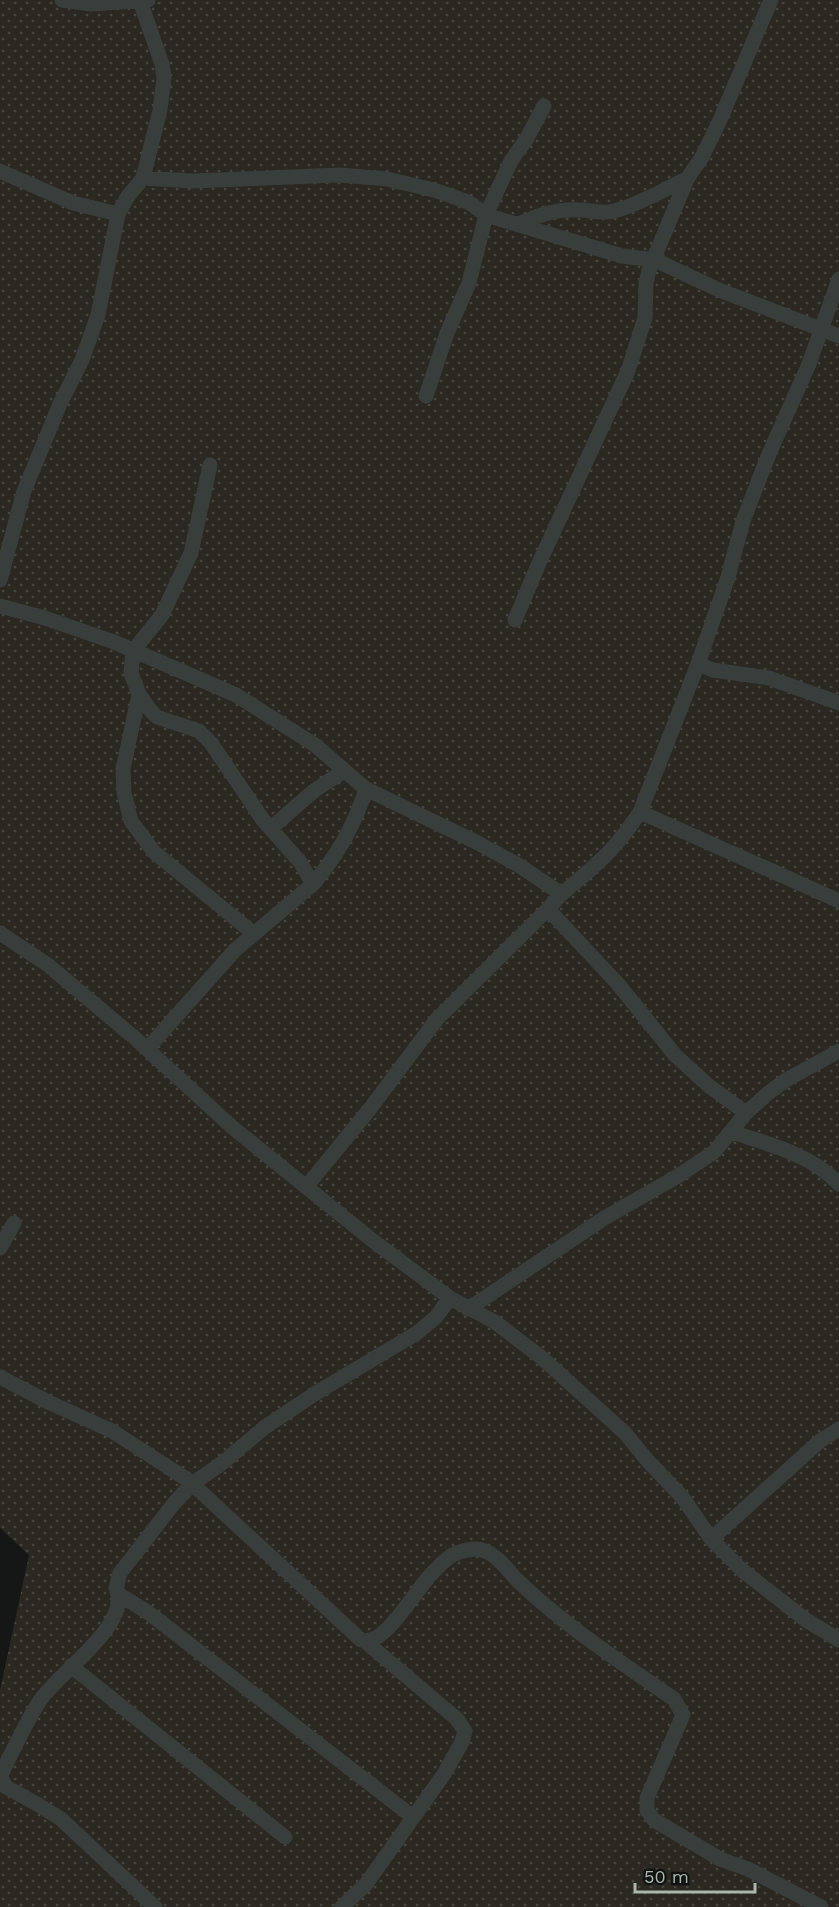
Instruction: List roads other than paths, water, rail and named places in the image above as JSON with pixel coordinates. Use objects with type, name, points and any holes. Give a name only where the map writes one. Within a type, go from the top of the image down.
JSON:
[{"type":"street","points":[[0,580],[24,491],[60,404],[82,360],[98,315],[118,214],[128,196],[143,178],[160,110],[165,78],[144,1],[91,4],[62,0]]},
{"type":"street","points":[[514,620],[585,460],[628,371],[645,318],[646,283],[687,179],[702,157],[720,120],[771,0]]},
{"type":"street","points":[[426,396],[447,333],[469,284],[486,215],[511,161],[527,138],[544,106]]},
{"type":"street","points":[[0,171],[73,203],[118,214]]},
{"type":"street","points":[[143,178],[192,181],[340,175],[387,179],[457,198],[470,203],[486,215],[622,256],[655,260],[719,290],[839,336]]},
{"type":"street","points":[[519,224],[555,211],[577,210],[600,213],[614,211],[687,179]]},
{"type":"street","points":[[306,1187],[369,1110],[438,1019],[548,909],[560,893],[592,869],[626,834],[640,812],[698,664],[728,577],[743,521],[769,454],[809,364],[839,279]]},
{"type":"street","points":[[210,465],[191,553],[162,615],[133,651],[131,673],[139,694],[157,717],[199,731],[206,736],[264,820],[300,862],[313,884]]},
{"type":"street","points":[[0,606],[55,622],[133,651],[236,695],[315,745],[366,789],[476,842],[519,866],[560,893]]},
{"type":"street","points":[[698,664],[713,670],[769,678],[839,703]]},
{"type":"street","points":[[139,694],[123,769],[124,793],[131,821],[153,852],[253,933]]},
{"type":"street","points":[[271,828],[315,790],[344,771]]},
{"type":"street","points":[[147,1049],[235,950],[313,884],[345,840],[359,813],[366,789]]},
{"type":"street","points":[[640,812],[839,901]]},
{"type":"street","points":[[548,909],[618,984],[675,1054],[710,1086],[746,1113]]},
{"type":"street","points":[[0,933],[48,964],[232,1126],[372,1240],[450,1299],[495,1322],[542,1358],[608,1415],[625,1433],[647,1460],[684,1498],[711,1539],[742,1570],[807,1620],[839,1640]]},
{"type":"street","points":[[468,1309],[606,1217],[678,1176],[714,1152],[746,1113],[786,1080],[839,1051]]},
{"type":"street","points":[[732,1132],[796,1154],[826,1171],[839,1185]]},
{"type":"street","points":[[0,1248],[14,1223]]},
{"type":"street","points":[[155,1907],[61,1819],[1,1783],[2,1772],[39,1702],[49,1688],[98,1642],[119,1606],[116,1588],[120,1573],[175,1502],[192,1484],[221,1464],[265,1427],[316,1393],[417,1333],[436,1317],[450,1299]]},
{"type":"street","points":[[0,1377],[112,1431],[192,1484],[357,1638],[366,1642],[457,1719],[465,1731],[462,1742],[444,1774],[366,1884],[342,1907]]},
{"type":"street","points":[[711,1539],[820,1440],[839,1429]]},
{"type":"street","points":[[366,1642],[384,1632],[449,1557],[476,1549],[491,1554],[562,1620],[674,1699],[680,1706],[682,1715],[647,1798],[647,1810],[654,1820],[720,1858],[748,1869],[821,1907]]},
{"type":"street","points":[[118,1594],[149,1613],[413,1817]]},
{"type":"street","points":[[71,1666],[285,1837]]}]
